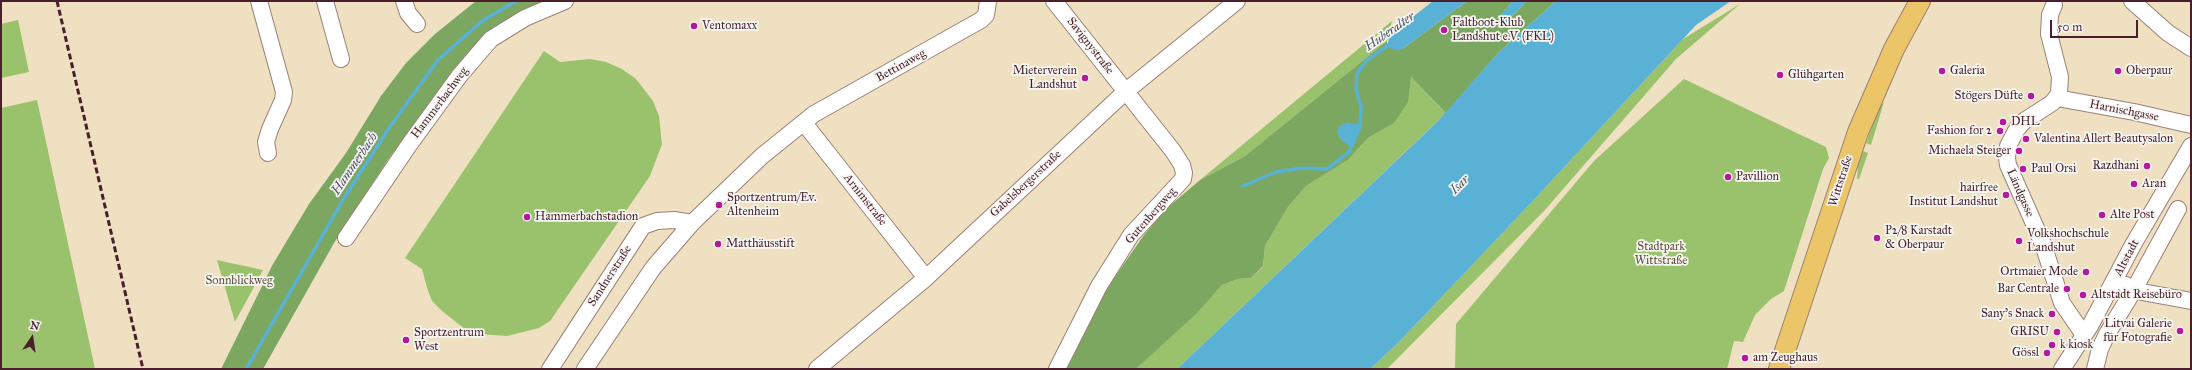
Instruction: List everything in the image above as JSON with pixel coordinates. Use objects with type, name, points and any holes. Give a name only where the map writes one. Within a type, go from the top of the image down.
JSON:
[{"type":"main road","name":"Wittstraße","points":[[1779,369],[1858,132],[1894,49],[1920,1]]},
{"type":"street","points":[[259,1],[284,92],[283,100],[266,142],[268,153]]},
{"type":"street","points":[[325,1],[341,59]]},
{"type":"street","points":[[404,1],[408,13],[417,24]]},
{"type":"street","name":"Hammerbachweg","points":[[346,238],[409,145],[460,75],[491,38],[525,18],[565,1]]},
{"type":"street","name":"Bettinaweg","points":[[804,123],[814,114],[981,20],[986,15],[988,1]]},
{"type":"street","name":"Savignystraße","points":[[1054,1],[1125,92]]},
{"type":"street","name":"Gabelsbergerstraße","points":[[817,369],[926,278],[1125,92],[1237,1]]},
{"type":"street","points":[[2132,1],[2168,32],[2191,48]]},
{"type":"street","points":[[2054,5],[2049,26],[2060,77],[2060,90],[2057,98]]},
{"type":"street","name":"Gutenbergweg","points":[[1057,369],[1099,286],[1131,234],[1183,178],[1182,165],[1125,92]]},
{"type":"street","name":"Harnischgasse","points":[[2057,98],[2191,125]]},
{"type":"street","name":"Ländgasse","points":[[2057,98],[2024,121],[2017,129],[2008,146],[2007,158],[2008,165],[2043,244],[2060,306],[2084,335]]},
{"type":"street","points":[[585,369],[653,268],[692,223],[762,156],[804,123]]},
{"type":"street","name":"Arnimstraße","points":[[804,123],[926,278]]},
{"type":"street","name":"Altstadt","points":[[2062,369],[2084,335],[2161,195],[2190,148]]},
{"type":"street","points":[[2161,195],[2185,210]]},
{"type":"street","name":"Altstadt","points":[[2095,369],[2100,349],[2107,334],[2185,210]]},
{"type":"street","name":"Sandnerstraße","points":[[550,369],[643,226],[657,221],[674,220],[692,223]]},
{"type":"street","points":[[2115,279],[2142,292],[2191,301]]},
{"type":"green space","points":[[476,1],[543,1],[529,8],[487,35],[454,72],[389,158],[334,243],[263,369],[221,369],[273,264],[309,204],[346,153],[381,96],[406,63],[435,34]]},
{"type":"green space","points":[[1467,1],[1513,1],[1501,15],[1507,21],[1527,1],[1556,1],[1499,52],[1446,113],[1411,77],[1408,102],[1394,123],[1368,138],[1348,160],[1306,186],[1288,207],[1265,246],[1263,266],[1251,278],[1238,279],[1222,285],[1197,313],[1136,369],[1066,369],[1103,294],[1144,235],[1166,209],[1200,180],[1245,156],[1387,41],[1387,46],[1401,50]]},
{"type":"green space","points":[[1740,4],[1676,59],[1544,211],[1387,369],[1370,369],[1398,343],[1530,204],[1683,39]]},
{"type":"green space","points":[[18,20],[29,72],[1,78],[1,24]]},
{"type":"green space","points":[[1392,21],[1387,41],[1245,156],[1200,180]]},
{"type":"green space","name":"Hammerbachstadion","points":[[544,51],[560,62],[590,59],[606,62],[622,69],[636,79],[653,101],[659,116],[662,144],[650,176],[550,321],[539,328],[507,336],[479,334],[466,330],[432,301],[422,269],[405,258]]},
{"type":"green space","points":[[1411,77],[1446,113],[1177,369],[1136,369],[1195,314],[1222,285],[1238,279],[1251,278],[1263,267],[1265,246],[1288,207],[1306,186],[1348,160],[1368,138],[1394,123],[1409,87]]},
{"type":"green space","name":"Stadtpark Wittstraße","points":[[1684,79],[1826,147],[1829,158],[1823,169],[1784,291],[1771,299],[1755,315],[1743,342],[1734,341],[1727,369],[1455,369],[1456,324],[1594,161]]},
{"type":"green space","points":[[37,100],[95,369],[1,369],[1,108]]},
{"type":"green space","points":[[1884,102],[1871,145],[1866,143],[1878,109]]},
{"type":"green space","points":[[1863,151],[1868,153],[1859,179],[1857,179],[1858,165]]},
{"type":"green space","name":"Sonnblickweg","points":[[217,260],[263,270],[235,322]]},
{"type":"water","points":[[1433,1],[1467,1],[1401,50],[1392,49],[1387,46],[1390,35]]},
{"type":"water","points":[[1513,1],[1527,1],[1507,21],[1502,20],[1501,15]]},
{"type":"water","name":"Isar","points":[[1556,1],[1731,1],[1696,25],[1530,204],[1398,343],[1370,369],[1177,369],[1439,120],[1499,52]]},
{"type":"water","points":[[1347,122],[1354,124],[1360,123],[1351,147],[1340,139],[1337,131],[1340,126]]},
{"type":"waterway","name":"Hammerbach","points":[[246,369],[344,198],[389,128],[438,60],[482,21],[516,1]]},
{"type":"waterway","name":"Huberalter","points":[[1243,186],[1276,172],[1302,168],[1327,169],[1349,152],[1360,127],[1361,107],[1356,89],[1357,74],[1366,61],[1390,44]]},
{"type":"railway","points":[[57,1],[143,369]]},
{"type":"place","name":"Ventomaxx","points":[[694,26]]},
{"type":"place","name":"Faltboot-Klub Landshut e.V. (FKL)","points":[[1444,30]]},
{"type":"place","name":"Galeria","points":[[1942,71]]},
{"type":"place","name":"Oberpaur","points":[[2118,71]]},
{"type":"place","name":"Glühgarten","points":[[1780,75]]},
{"type":"place","name":"Mieterverein Landshut","points":[[1085,78]]},
{"type":"place","name":"Stögers Düfte","points":[[2031,96]]},
{"type":"place","name":"DHL","points":[[2003,122]]},
{"type":"place","name":"Fashion for 2","points":[[2000,131]]},
{"type":"place","name":"Valentina Allert Beautysalon","points":[[2026,139]]},
{"type":"place","name":"Michaela Steiger","points":[[2019,151]]},
{"type":"place","name":"Razdhani","points":[[2147,166]]},
{"type":"place","name":"Paul Orsi","points":[[2023,169]]},
{"type":"place","name":"Pavillion","points":[[1728,177]]},
{"type":"place","name":"Aran","points":[[2134,184]]},
{"type":"place","name":"hairfree Institut Landshut","points":[[2006,195]]},
{"type":"place","name":"Sportzentrum/Ev. Altenheim","points":[[719,205]]},
{"type":"place","name":"Alte Post","points":[[2102,215]]},
{"type":"place","name":"Hammerbachstadion","points":[[527,217]]},
{"type":"place","name":"P2/8 Karstadt & Oberpaur","points":[[1877,238]]},
{"type":"place","name":"Volkshochschule Landshut","points":[[2019,241]]},
{"type":"place","name":"Matthäusstift","points":[[718,244]]},
{"type":"place","name":"Ortmaier Mode","points":[[2086,272]]},
{"type":"place","name":"Bar Centrale","points":[[2067,289]]},
{"type":"place","name":"Altstadt Reisebüro","points":[[2083,295]]},
{"type":"place","name":"Sany's Snack","points":[[2052,314]]},
{"type":"place","name":"Litvai Galerie fūr Fotografie","points":[[2180,331]]},
{"type":"place","name":"GRISU","points":[[2057,332]]},
{"type":"place","name":"Sportzentrum West","points":[[406,340]]},
{"type":"place","name":"k kiosk","points":[[2052,345]]},
{"type":"place","name":"Gössl","points":[[2047,353]]},
{"type":"place","name":"am Zeughaus","points":[[1745,358]]}]
